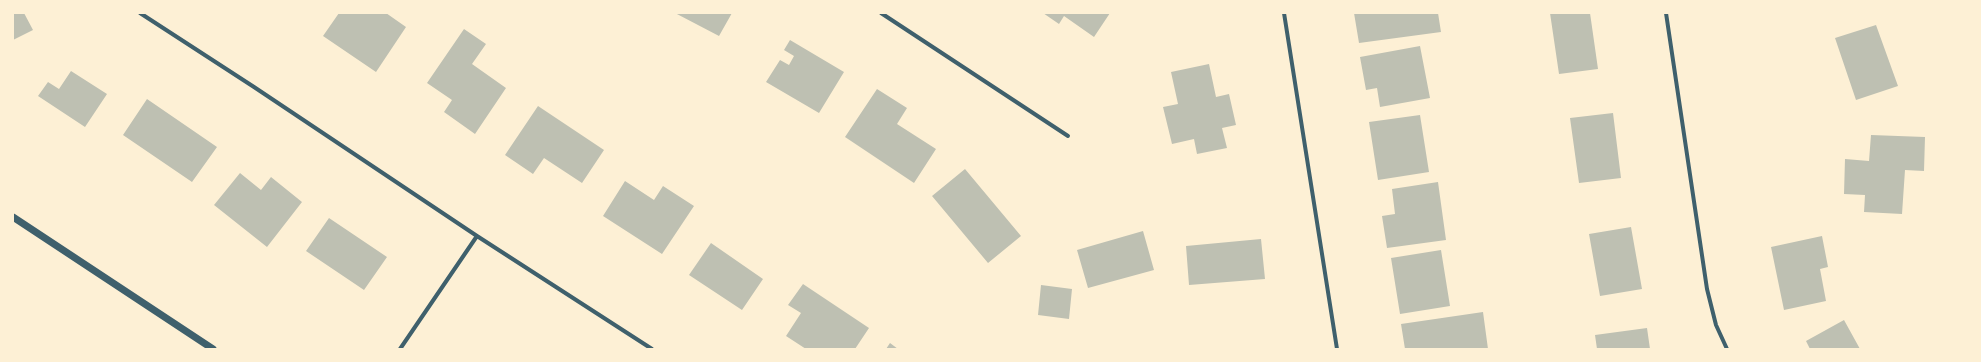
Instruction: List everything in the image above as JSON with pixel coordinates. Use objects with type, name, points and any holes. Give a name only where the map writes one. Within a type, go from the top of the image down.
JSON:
[{"type":"street","points":[[140,13],[254,87],[476,236],[652,349]]},
{"type":"street","points":[[881,13],[1068,136]]},
{"type":"street","points":[[1284,13],[1338,349]]},
{"type":"street","points":[[1666,13],[1707,289],[1716,325],[1727,349]]},
{"type":"street","points":[[13,217],[213,349]]},
{"type":"street","points":[[400,349],[476,236]]},
{"type":"building","points":[[13,13],[24,13],[33,30],[13,40]]},
{"type":"building","points":[[339,13],[386,13],[406,27],[376,72],[323,36]]},
{"type":"building","points":[[675,13],[732,13],[719,36]]},
{"type":"building","points":[[1043,13],[1110,13],[1094,37],[1064,16],[1059,24]]},
{"type":"building","points":[[1354,13],[1438,13],[1441,32],[1359,43]]},
{"type":"building","points":[[1550,13],[1590,13],[1598,69],[1559,74]]},
{"type":"building","points":[[1876,25],[1898,86],[1856,100],[1835,38]]},
{"type":"building","points":[[464,29],[486,44],[472,64],[506,88],[475,134],[444,112],[452,100],[427,83]]},
{"type":"building","points":[[790,40],[844,72],[819,113],[766,82],[780,60],[789,65],[794,56],[784,50]]},
{"type":"building","points":[[1420,46],[1430,98],[1380,107],[1377,88],[1366,90],[1360,57]]},
{"type":"building","points":[[1209,64],[1216,97],[1229,94],[1236,125],[1222,128],[1227,148],[1197,154],[1194,139],[1172,144],[1163,107],[1178,104],[1171,72]]},
{"type":"building","points":[[71,71],[107,94],[85,127],[38,96],[48,82],[59,89]]},
{"type":"building","points":[[877,89],[907,108],[897,124],[936,149],[914,183],[845,137]]},
{"type":"building","points":[[147,99],[217,147],[192,182],[123,135]]},
{"type":"building","points":[[538,106],[604,150],[582,183],[544,158],[533,174],[505,155]]},
{"type":"building","points":[[1613,113],[1621,178],[1579,183],[1570,118]]},
{"type":"building","points":[[1420,115],[1429,172],[1378,180],[1369,122]]},
{"type":"building","points":[[1871,135],[1925,137],[1924,171],[1905,170],[1902,214],[1864,212],[1865,195],[1844,194],[1845,159],[1869,161]]},
{"type":"building","points":[[965,169],[1021,236],[988,263],[932,196]]},
{"type":"building","points":[[240,173],[261,190],[271,177],[302,202],[267,247],[214,205]]},
{"type":"building","points":[[625,181],[654,200],[663,186],[694,206],[662,254],[603,216]]},
{"type":"building","points":[[1438,182],[1446,240],[1387,248],[1382,216],[1395,214],[1392,189]]},
{"type":"building","points":[[329,218],[387,257],[364,290],[306,251]]},
{"type":"building","points":[[1631,227],[1642,289],[1600,296],[1589,234]]},
{"type":"building","points":[[1143,231],[1154,270],[1088,288],[1077,250]]},
{"type":"building","points":[[1822,236],[1828,267],[1820,269],[1826,301],[1784,310],[1771,247]]},
{"type":"building","points":[[1261,239],[1265,279],[1189,285],[1186,246]]},
{"type":"building","points":[[711,243],[763,279],[742,310],[689,275]]},
{"type":"building","points":[[1441,250],[1450,306],[1400,314],[1391,258]]},
{"type":"building","points":[[803,284],[869,328],[855,349],[806,349],[786,336],[801,313],[788,305]]},
{"type":"building","points":[[1041,285],[1072,289],[1069,319],[1038,315]]},
{"type":"building","points":[[1483,312],[1488,349],[1405,349],[1401,324]]},
{"type":"building","points":[[1844,320],[1860,349],[1810,349],[1806,341]]},
{"type":"building","points":[[1647,328],[1650,349],[1597,349],[1595,335]]},
{"type":"building","points":[[890,343],[898,349],[886,349]]}]
